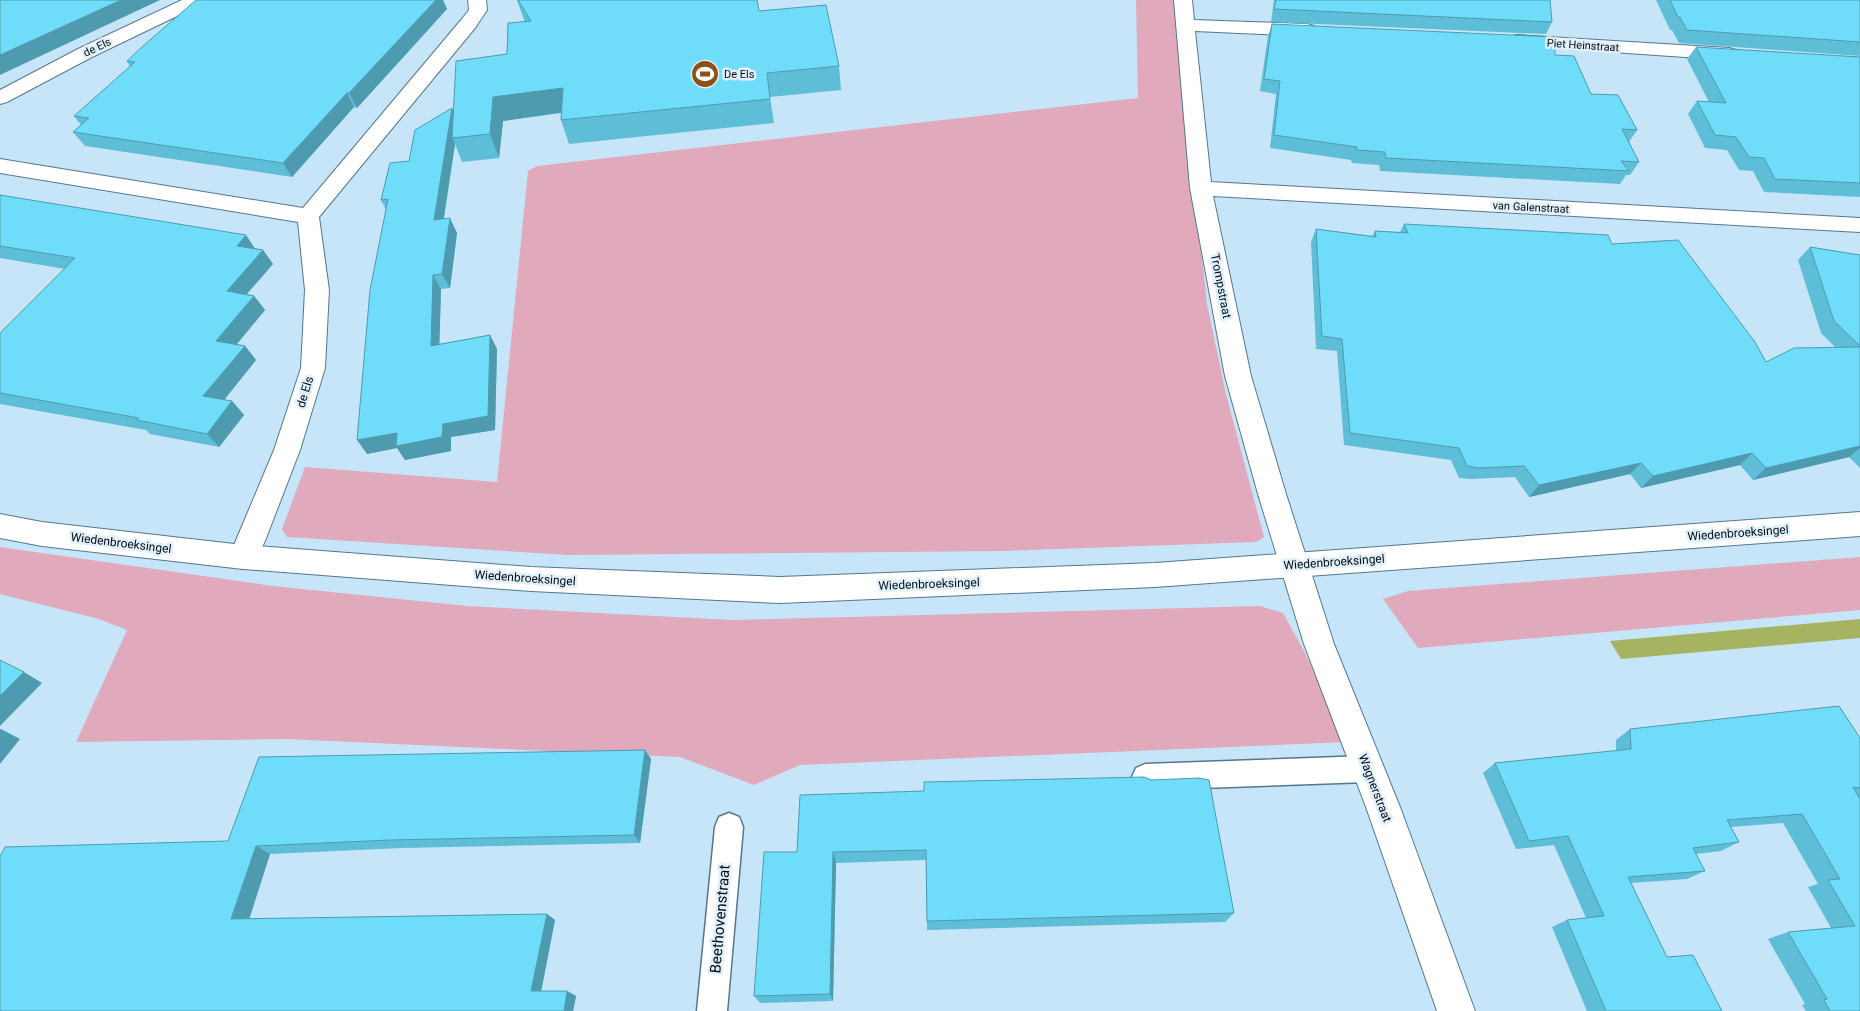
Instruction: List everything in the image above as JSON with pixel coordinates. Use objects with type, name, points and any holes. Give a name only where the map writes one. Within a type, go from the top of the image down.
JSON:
[{"type":"street","name":"de Els","points":[[0,98],[86,53],[196,0]]},
{"type":"street","points":[[0,166],[308,216],[468,24],[478,10],[477,0]]},
{"type":"street","name":"Trompstraat","points":[[1183,0],[1201,188],[1238,376],[1272,494],[1295,565]]},
{"type":"street","points":[[1186,25],[1325,31]]},
{"type":"street","name":"Piet Heinstraat","points":[[1503,40],[1746,56]]},
{"type":"street","name":"van Galenstraat","points":[[1201,188],[1860,225]]},
{"type":"street","name":"de Els","points":[[243,557],[287,450],[312,368],[317,290],[308,216]]},
{"type":"street","name":"Wiedenbroeksingel","points":[[0,526],[42,534],[243,557],[531,579],[780,590],[1145,576],[1860,524]]},
{"type":"street","name":"Wagnerstraat","points":[[1295,565],[1319,644],[1368,769],[1456,1011]]},
{"type":"lane","points":[[1145,777],[1368,769]]},
{"type":"lane","name":"Beethovenstraat","points":[[712,1011],[729,827]]},
{"type":"shaded area","points":[[1136,0],[1174,0],[1207,304],[1226,394],[1264,537],[1256,542],[1004,551],[568,555],[287,537],[282,529],[305,467],[497,482],[528,171],[537,166],[1138,98]]},
{"type":"shaded area","points":[[0,547],[273,586],[467,606],[732,620],[1260,606],[1283,613],[1304,651],[1347,742],[800,765],[754,785],[680,757],[286,739],[76,742],[127,630],[99,619],[0,594]]},
{"type":"shaded area","points":[[1860,557],[1860,610],[1418,648],[1383,599],[1408,591]]},
{"type":"shaded area","points":[[1860,619],[1860,638],[1621,659],[1610,641]]},
{"type":"building","points":[[0,0],[121,0],[0,55]]},
{"type":"building","points":[[196,0],[436,0],[283,163],[73,132],[89,118],[74,116],[135,62],[127,61]]},
{"type":"building","name":"De Els","points":[[518,0],[757,0],[759,11],[826,5],[839,66],[767,73],[770,99],[561,120],[563,88],[493,97],[490,134],[452,138],[456,61],[507,54],[508,23],[531,21]]},
{"type":"building","points":[[1276,0],[1550,0],[1552,22],[1274,9]]},
{"type":"building","points":[[1670,0],[1860,0],[1860,42],[1687,30]]},
{"type":"building","points":[[1272,24],[1554,37],[1555,55],[1574,56],[1591,94],[1618,95],[1637,130],[1622,129],[1639,162],[1621,161],[1629,171],[1386,158],[1385,152],[1357,150],[1357,147],[1274,135],[1280,81],[1264,79]]},
{"type":"building","points":[[1696,47],[1860,57],[1860,183],[1775,179],[1764,158],[1749,157],[1736,137],[1715,135],[1697,101],[1726,103]]},
{"type":"building","points":[[452,108],[434,220],[450,218],[442,274],[433,275],[431,346],[490,335],[488,416],[443,424],[442,437],[396,446],[397,433],[357,440],[370,290],[388,199],[381,200],[390,163],[409,161],[415,130]]},
{"type":"building","points":[[0,195],[246,235],[237,246],[263,250],[227,291],[254,296],[216,341],[245,346],[203,396],[232,401],[207,434],[137,420],[139,418],[0,393],[0,333],[75,258],[0,246]]},
{"type":"building","points":[[1404,224],[1608,235],[1612,244],[1678,240],[1755,342],[1766,362],[1794,348],[1860,347],[1860,446],[1766,468],[1752,453],[1653,476],[1641,463],[1539,485],[1524,466],[1479,468],[1467,466],[1459,448],[1350,433],[1342,339],[1322,336],[1316,229],[1376,237],[1375,231],[1408,233]]},
{"type":"building","points":[[1810,247],[1860,255],[1860,346],[1834,321]]},
{"type":"building","points":[[0,660],[24,672],[0,696]]},
{"type":"building","points":[[1839,706],[1860,738],[1860,788],[1853,787],[1860,799],[1860,1011],[1830,1011],[1824,1000],[1827,999],[1788,932],[1855,926],[1828,880],[1840,879],[1802,814],[1727,820],[1739,842],[1693,848],[1705,871],[1628,877],[1667,957],[1693,955],[1722,1011],[1606,1011],[1567,920],[1604,916],[1568,836],[1529,841],[1495,763],[1631,749],[1630,729]]},
{"type":"building","points":[[645,750],[634,835],[391,840],[256,846],[231,919],[547,914],[531,991],[567,991],[564,1011],[0,1011],[0,856],[5,847],[228,841],[259,757]]},
{"type":"building","points":[[1144,777],[1151,780],[1199,778],[1209,780],[1234,913],[927,921],[926,850],[833,852],[830,994],[754,996],[764,852],[797,852],[800,795],[924,791],[924,782]]},
{"type":"place","name":"De Els","points":[[705,74]]}]
